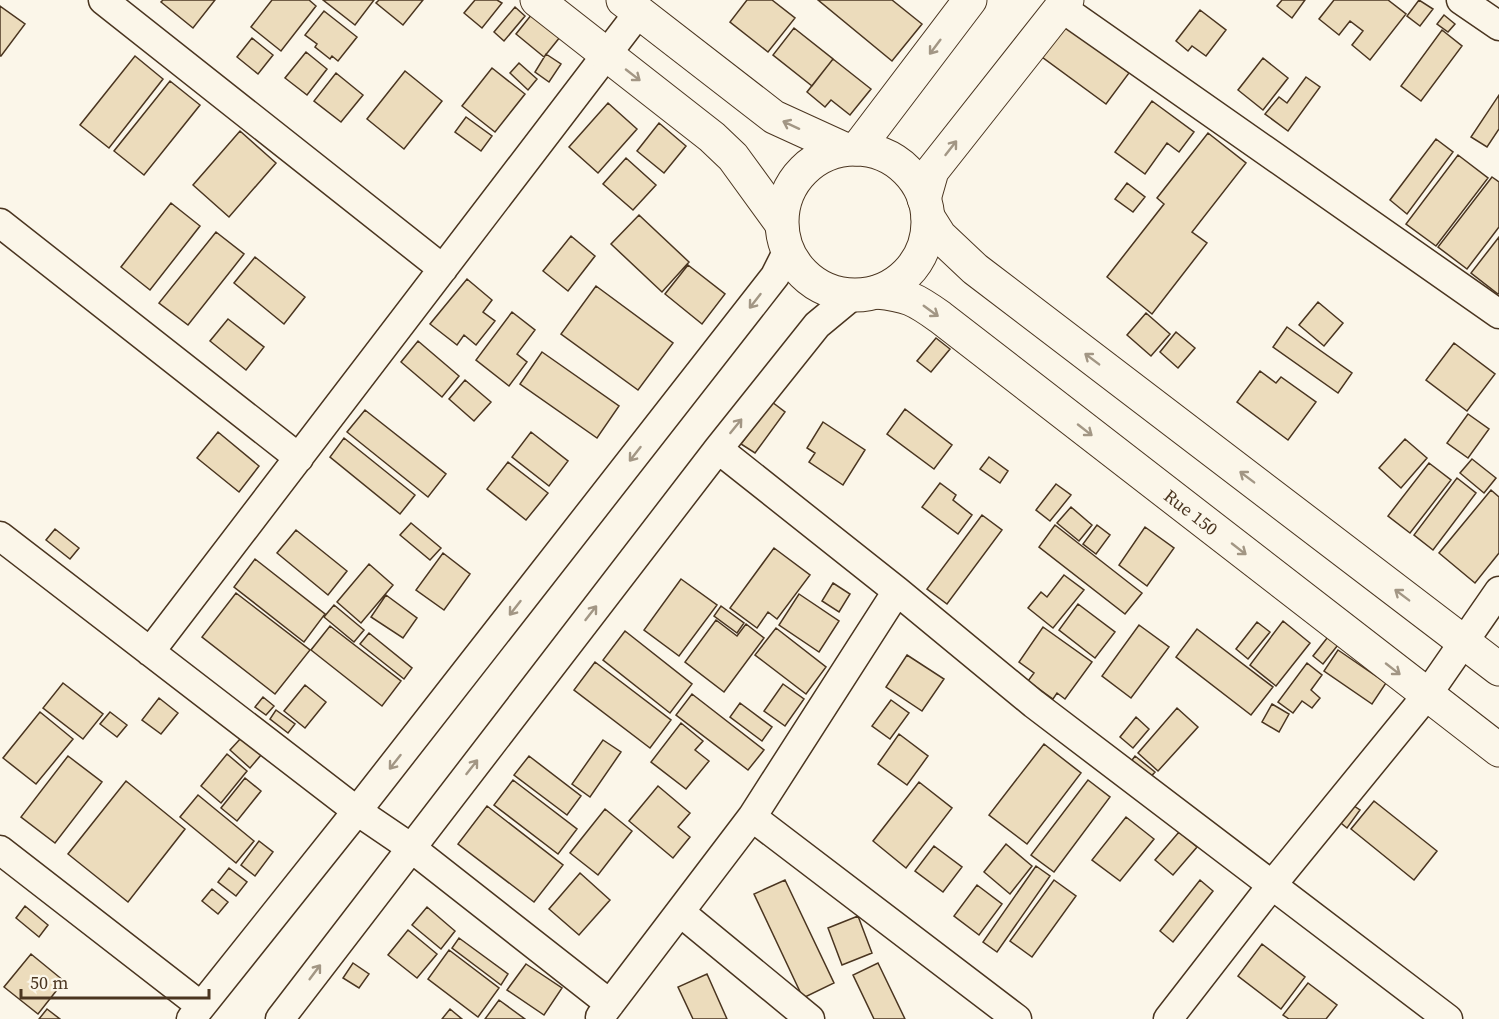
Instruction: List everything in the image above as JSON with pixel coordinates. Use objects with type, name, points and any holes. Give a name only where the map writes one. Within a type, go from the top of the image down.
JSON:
[{"type":"main road","points":[[537,0],[712,137],[733,157],[784,238],[799,269],[814,283],[832,292],[864,294],[894,284],[909,272],[920,255],[926,236],[926,208],[932,171],[1064,4]]},
{"type":"main road","points":[[784,238],[786,197],[799,174],[819,157],[851,149],[970,0]]},
{"type":"main road","points":[[631,6],[774,117],[851,149],[879,153],[898,163],[914,179],[940,236],[975,269],[1499,669]]},
{"type":"main road","name":"Rue 150","points":[[864,294],[903,295],[922,304],[1499,750]]},
{"type":"street","points":[[103,0],[443,269]]},
{"type":"street","points":[[1461,0],[1499,26]]},
{"type":"street","points":[[1064,4],[1499,314]]},
{"type":"street","points":[[150,652],[607,55],[631,6]]},
{"type":"street","points":[[0,223],[299,458]]},
{"type":"street","points":[[0,850],[196,1012],[357,811],[774,276],[784,238]]},
{"type":"street","points":[[280,1019],[718,449],[818,325],[864,294]]},
{"type":"street","points":[[718,449],[1035,704],[1448,1019]]},
{"type":"street","points":[[0,536],[357,811],[410,847],[604,1011],[752,817],[897,591]]},
{"type":"street","points":[[1168,1019],[1272,885],[1427,695],[1499,591]]},
{"type":"street","points":[[752,817],[1017,1019]]},
{"type":"street","points":[[680,912],[810,1019]]},
{"type":"building","points":[[163,0],[215,0],[193,28],[161,2]]},
{"type":"building","points":[[272,0],[309,0],[316,6],[281,51],[251,27]]},
{"type":"building","points":[[323,0],[374,0],[355,25]]},
{"type":"building","points":[[379,0],[423,0],[403,25],[376,3]]},
{"type":"building","points":[[475,0],[497,0],[502,3],[482,28],[464,13]]},
{"type":"building","points":[[747,0],[772,0],[795,18],[768,52],[730,22]]},
{"type":"building","points":[[818,0],[892,0],[922,24],[892,61]]},
{"type":"building","points":[[1282,0],[1305,0],[1292,18],[1277,6]]},
{"type":"building","points":[[1334,0],[1388,0],[1406,14],[1370,60],[1352,45],[1363,31],[1350,21],[1339,35],[1319,19]]},
{"type":"building","points":[[1419,0],[1433,9],[1420,26],[1407,16]]},
{"type":"building","points":[[0,6],[25,24],[1,56],[0,56]]},
{"type":"building","points":[[515,7],[525,16],[504,41],[494,32]]},
{"type":"building","points":[[1200,10],[1226,30],[1206,56],[1192,46],[1188,51],[1176,41]]},
{"type":"building","points":[[324,11],[357,37],[338,61],[332,56],[330,59],[315,47],[317,44],[305,35]]},
{"type":"building","points":[[532,14],[560,37],[544,57],[516,34]]},
{"type":"building","points":[[1444,15],[1455,24],[1448,32],[1437,24]]},
{"type":"building","points":[[1065,25],[1129,73],[1106,104],[1042,57]]},
{"type":"building","points":[[794,28],[833,59],[812,86],[773,55]]},
{"type":"building","points":[[1442,30],[1462,46],[1421,101],[1401,86]]},
{"type":"building","points":[[252,38],[273,55],[258,74],[237,57]]},
{"type":"building","points":[[306,52],[327,69],[307,95],[285,78]]},
{"type":"building","points":[[546,54],[561,64],[549,82],[535,72]]},
{"type":"building","points":[[135,56],[163,79],[109,148],[80,125]]},
{"type":"building","points":[[1263,58],[1288,78],[1263,110],[1238,90]]},
{"type":"building","points":[[833,59],[871,89],[850,115],[831,100],[825,107],[807,92]]},
{"type":"building","points":[[519,63],[537,79],[528,90],[510,73]]},
{"type":"building","points":[[492,68],[525,94],[495,132],[462,106]]},
{"type":"building","points":[[405,71],[442,101],[404,149],[367,119]]},
{"type":"building","points":[[336,73],[363,95],[341,122],[314,101]]},
{"type":"building","points":[[1306,77],[1320,87],[1288,131],[1265,114],[1279,97],[1287,103]]},
{"type":"building","points":[[170,81],[200,105],[144,175],[114,151]]},
{"type":"building","points":[[1499,95],[1499,129],[1487,147],[1471,137]]},
{"type":"building","points":[[1152,101],[1194,132],[1179,152],[1167,143],[1145,174],[1115,152]]},
{"type":"building","points":[[608,103],[637,129],[598,173],[569,147]]},
{"type":"building","points":[[466,117],[492,136],[481,151],[455,132]]},
{"type":"building","points":[[659,123],[686,146],[664,173],[637,151]]},
{"type":"building","points":[[240,131],[276,163],[229,217],[193,185]]},
{"type":"building","points":[[1208,133],[1246,163],[1192,232],[1207,243],[1152,314],[1107,277],[1164,204],[1157,198]]},
{"type":"building","points":[[1436,139],[1453,152],[1407,214],[1390,200]]},
{"type":"building","points":[[1458,155],[1488,178],[1436,246],[1406,224]]},
{"type":"building","points":[[626,158],[656,185],[633,210],[603,184]]},
{"type":"building","points":[[1492,177],[1499,182],[1499,227],[1467,269],[1438,247]]},
{"type":"building","points":[[1127,183],[1145,197],[1133,212],[1115,199]]},
{"type":"building","points":[[171,203],[200,226],[150,290],[121,267]]},
{"type":"building","points":[[639,215],[689,262],[662,292],[611,244]]},
{"type":"building","points":[[216,232],[244,254],[188,325],[159,303]]},
{"type":"building","points":[[571,236],[595,256],[568,291],[543,271]]},
{"type":"building","points":[[1499,237],[1499,293],[1498,294],[1471,273]]},
{"type":"building","points":[[255,257],[305,297],[284,324],[234,283]]},
{"type":"building","points":[[688,265],[725,294],[702,324],[665,294]]},
{"type":"building","points":[[467,279],[492,300],[483,312],[495,321],[476,345],[464,335],[457,345],[430,324]]},
{"type":"building","points":[[596,286],[673,343],[638,390],[561,334]]},
{"type":"building","points":[[1318,302],[1343,323],[1324,346],[1299,325]]},
{"type":"building","points":[[512,312],[535,330],[517,354],[527,362],[509,386],[476,360]]},
{"type":"building","points":[[1146,313],[1170,334],[1151,356],[1127,335]]},
{"type":"building","points":[[228,319],[264,347],[246,370],[210,341]]},
{"type":"building","points":[[1287,327],[1352,373],[1338,393],[1273,347]]},
{"type":"building","points":[[1176,332],[1195,348],[1178,368],[1160,352]]},
{"type":"building","points":[[936,338],[950,349],[931,372],[917,361]]},
{"type":"building","points":[[418,341],[459,376],[442,397],[401,362]]},
{"type":"building","points":[[1454,343],[1495,374],[1467,411],[1426,380]]},
{"type":"building","points":[[542,352],[619,406],[597,438],[520,384]]},
{"type":"building","points":[[1260,371],[1276,383],[1281,377],[1316,402],[1288,440],[1237,402]]},
{"type":"building","points":[[465,380],[491,402],[474,421],[449,399]]},
{"type":"building","points":[[772,402],[785,412],[755,453],[741,444]]},
{"type":"building","points":[[905,409],[952,445],[934,469],[887,434]]},
{"type":"building","points":[[365,410],[446,474],[428,497],[347,432]]},
{"type":"building","points":[[1468,414],[1489,429],[1468,458],[1447,443]]},
{"type":"building","points":[[823,422],[865,450],[843,485],[809,462],[815,453],[807,448]]},
{"type":"building","points":[[218,432],[259,466],[239,492],[197,458]]},
{"type":"building","points":[[531,432],[568,461],[549,486],[512,457]]},
{"type":"building","points":[[344,438],[415,495],[400,514],[330,457]]},
{"type":"building","points":[[1405,439],[1427,458],[1401,488],[1379,468]]},
{"type":"building","points":[[989,457],[1008,471],[1000,483],[980,469]]},
{"type":"building","points":[[1472,459],[1496,478],[1484,493],[1460,473]]},
{"type":"building","points":[[508,462],[548,493],[526,520],[487,489]]},
{"type":"building","points":[[1429,463],[1451,480],[1410,533],[1388,516]]},
{"type":"building","points":[[1457,478],[1476,493],[1433,550],[1414,535]]},
{"type":"building","points":[[940,483],[956,495],[953,500],[972,515],[958,534],[922,507]]},
{"type":"building","points":[[1056,484],[1071,495],[1050,521],[1036,510]]},
{"type":"building","points":[[1491,490],[1499,497],[1499,553],[1475,583],[1439,553]]},
{"type":"building","points":[[1071,507],[1092,525],[1079,541],[1057,523]]},
{"type":"building","points":[[982,515],[1002,530],[947,604],[927,589]]},
{"type":"building","points":[[411,523],[441,548],[430,560],[400,535]]},
{"type":"building","points":[[1055,525],[1142,593],[1125,614],[1039,547]]},
{"type":"building","points":[[1097,525],[1110,535],[1096,554],[1083,544]]},
{"type":"building","points":[[1145,527],[1174,548],[1147,586],[1119,565]]},
{"type":"building","points":[[55,529],[79,548],[70,559],[46,540]]},
{"type":"building","points":[[296,530],[347,571],[328,595],[277,553]]},
{"type":"building","points":[[774,548],[810,575],[777,619],[768,612],[757,628],[730,608]]},
{"type":"building","points":[[443,553],[470,574],[444,610],[416,590]]},
{"type":"building","points":[[255,559],[325,614],[304,642],[234,587]]},
{"type":"building","points":[[369,564],[393,585],[361,623],[337,602]]},
{"type":"building","points":[[1064,575],[1084,590],[1053,628],[1028,608],[1041,592],[1047,597]]},
{"type":"building","points":[[681,579],[717,605],[679,656],[644,630]]},
{"type":"building","points":[[833,583],[850,594],[839,612],[822,601]]},
{"type":"building","points":[[236,593],[310,650],[275,694],[202,637]]},
{"type":"building","points":[[799,594],[839,621],[819,652],[779,625]]},
{"type":"building","points":[[386,595],[417,618],[403,638],[371,617]]},
{"type":"building","points":[[1078,604],[1115,632],[1095,658],[1059,630]]},
{"type":"building","points":[[334,605],[364,630],[354,642],[324,617]]},
{"type":"building","points":[[721,606],[744,623],[737,633],[714,616]]},
{"type":"building","points":[[716,620],[737,636],[746,624],[764,638],[724,692],[685,662]]},
{"type":"building","points":[[1283,621],[1310,643],[1276,686],[1250,665]]},
{"type":"building","points":[[1257,622],[1270,632],[1248,659],[1236,649]]},
{"type":"building","points":[[1139,625],[1169,647],[1131,698],[1102,676]]},
{"type":"building","points":[[330,626],[401,681],[382,706],[311,650]]},
{"type":"building","points":[[1043,627],[1092,662],[1065,699],[1057,693],[1053,699],[1028,681],[1034,673],[1019,662]]},
{"type":"building","points":[[776,628],[826,667],[806,694],[755,655]]},
{"type":"building","points":[[1197,629],[1273,687],[1251,715],[1176,657]]},
{"type":"building","points":[[625,631],[692,684],[670,713],[603,660]]},
{"type":"building","points":[[369,633],[412,668],[404,679],[360,644]]},
{"type":"building","points":[[1331,633],[1341,641],[1323,664],[1313,656]]},
{"type":"building","points":[[1338,650],[1386,683],[1372,704],[1324,671]]},
{"type":"building","points":[[907,655],[944,679],[922,711],[886,687]]},
{"type":"building","points":[[595,662],[671,720],[650,748],[574,690]]},
{"type":"building","points":[[1307,663],[1322,675],[1311,690],[1320,698],[1312,708],[1302,701],[1293,713],[1278,702]]},
{"type":"building","points":[[63,683],[103,714],[83,739],[43,708]]},
{"type":"building","points":[[783,684],[804,699],[785,726],[764,711]]},
{"type":"building","points":[[305,685],[326,702],[305,728],[284,711]]},
{"type":"building","points":[[692,694],[764,750],[748,770],[676,715]]},
{"type":"building","points":[[263,697],[274,706],[266,715],[255,707]]},
{"type":"building","points":[[159,698],[178,713],[161,734],[142,720]]},
{"type":"building","points":[[891,700],[909,713],[890,739],[872,726]]},
{"type":"building","points":[[740,703],[772,727],[762,741],[730,717]]},
{"type":"building","points":[[1272,704],[1289,714],[1279,732],[1262,722]]},
{"type":"building","points":[[1177,708],[1198,727],[1158,771],[1138,753]]},
{"type":"building","points":[[276,710],[295,724],[288,733],[270,719]]},
{"type":"building","points":[[40,712],[73,739],[36,784],[3,758]]},
{"type":"building","points":[[110,712],[127,725],[117,737],[100,724]]},
{"type":"building","points":[[1136,717],[1149,729],[1133,748],[1120,737]]},
{"type":"building","points":[[681,723],[703,741],[695,750],[709,761],[686,789],[651,762]]},
{"type":"building","points":[[899,734],[928,756],[907,785],[878,764]]},
{"type":"building","points":[[241,738],[261,755],[250,768],[230,750]]},
{"type":"building","points":[[603,740],[621,752],[590,797],[572,784]]},
{"type":"building","points":[[1044,744],[1081,773],[1027,844],[989,815]]},
{"type":"building","points":[[227,754],[247,771],[221,803],[201,786]]},
{"type":"building","points":[[68,756],[102,782],[55,843],[21,817]]},
{"type":"building","points":[[529,756],[581,796],[567,815],[514,775]]},
{"type":"building","points":[[1135,756],[1155,772],[1146,782],[1127,767]]},
{"type":"building","points":[[245,778],[261,791],[237,821],[221,808]]},
{"type":"building","points":[[513,780],[577,829],[558,854],[494,805]]},
{"type":"building","points":[[1088,780],[1110,797],[1054,872],[1031,855]]},
{"type":"building","points":[[126,781],[185,829],[128,902],[68,854]]},
{"type":"building","points":[[919,782],[952,808],[906,868],[873,841]]},
{"type":"building","points":[[658,786],[690,813],[678,827],[690,837],[673,858],[629,821]]},
{"type":"building","points":[[198,795],[254,841],[236,863],[180,817]]},
{"type":"building","points":[[1374,801],[1437,851],[1414,880],[1351,829]]},
{"type":"building","points":[[1348,802],[1360,810],[1347,828],[1336,819]]},
{"type":"building","points":[[487,806],[563,865],[534,902],[458,844]]},
{"type":"building","points":[[605,809],[632,831],[598,875],[570,853]]},
{"type":"building","points":[[1126,817],[1154,839],[1120,881],[1092,860]]},
{"type":"building","points":[[1179,832],[1197,847],[1173,875],[1155,860]]},
{"type":"building","points":[[259,841],[273,852],[255,876],[241,865]]},
{"type":"building","points":[[1006,844],[1032,866],[1010,894],[984,872]]},
{"type":"building","points":[[934,846],[962,867],[943,892],[915,871]]},
{"type":"building","points":[[1036,866],[1050,876],[997,952],[983,942]]},
{"type":"building","points":[[229,868],[247,882],[236,896],[218,882]]},
{"type":"building","points":[[580,873],[610,900],[579,935],[549,909]]},
{"type":"building","points":[[785,880],[834,983],[803,998],[754,894]]},
{"type":"building","points":[[1054,880],[1076,896],[1032,957],[1010,941]]},
{"type":"building","points":[[1200,880],[1213,891],[1173,942],[1160,931]]},
{"type":"building","points":[[977,885],[1002,904],[979,935],[954,916]]},
{"type":"building","points":[[212,889],[228,902],[218,914],[202,901]]},
{"type":"building","points":[[25,906],[48,925],[39,937],[16,918]]},
{"type":"building","points":[[427,907],[455,931],[441,949],[412,925]]},
{"type":"building","points":[[858,916],[872,953],[842,965],[828,928]]},
{"type":"building","points":[[408,930],[437,954],[417,978],[388,955]]},
{"type":"building","points":[[459,938],[508,974],[501,985],[452,948]]},
{"type":"building","points":[[1262,944],[1305,977],[1281,1009],[1238,976]]},
{"type":"building","points":[[449,950],[499,988],[478,1017],[428,979]]},
{"type":"building","points":[[31,954],[64,981],[38,1014],[4,987]]},
{"type":"building","points":[[353,963],[369,974],[359,988],[343,978]]},
{"type":"building","points":[[878,963],[905,1019],[874,1019],[853,975]]},
{"type":"building","points":[[526,964],[562,988],[544,1015],[507,990]]},
{"type":"building","points":[[707,974],[727,1019],[693,1019],[678,987]]},
{"type":"building","points":[[1308,983],[1337,1005],[1326,1019],[1289,1019],[1283,1015]]},
{"type":"building","points":[[499,1000],[525,1019],[485,1019]]},
{"type":"building","points":[[47,1009],[60,1019],[39,1019]]},
{"type":"building","points":[[450,1009],[462,1019],[442,1019]]}]
